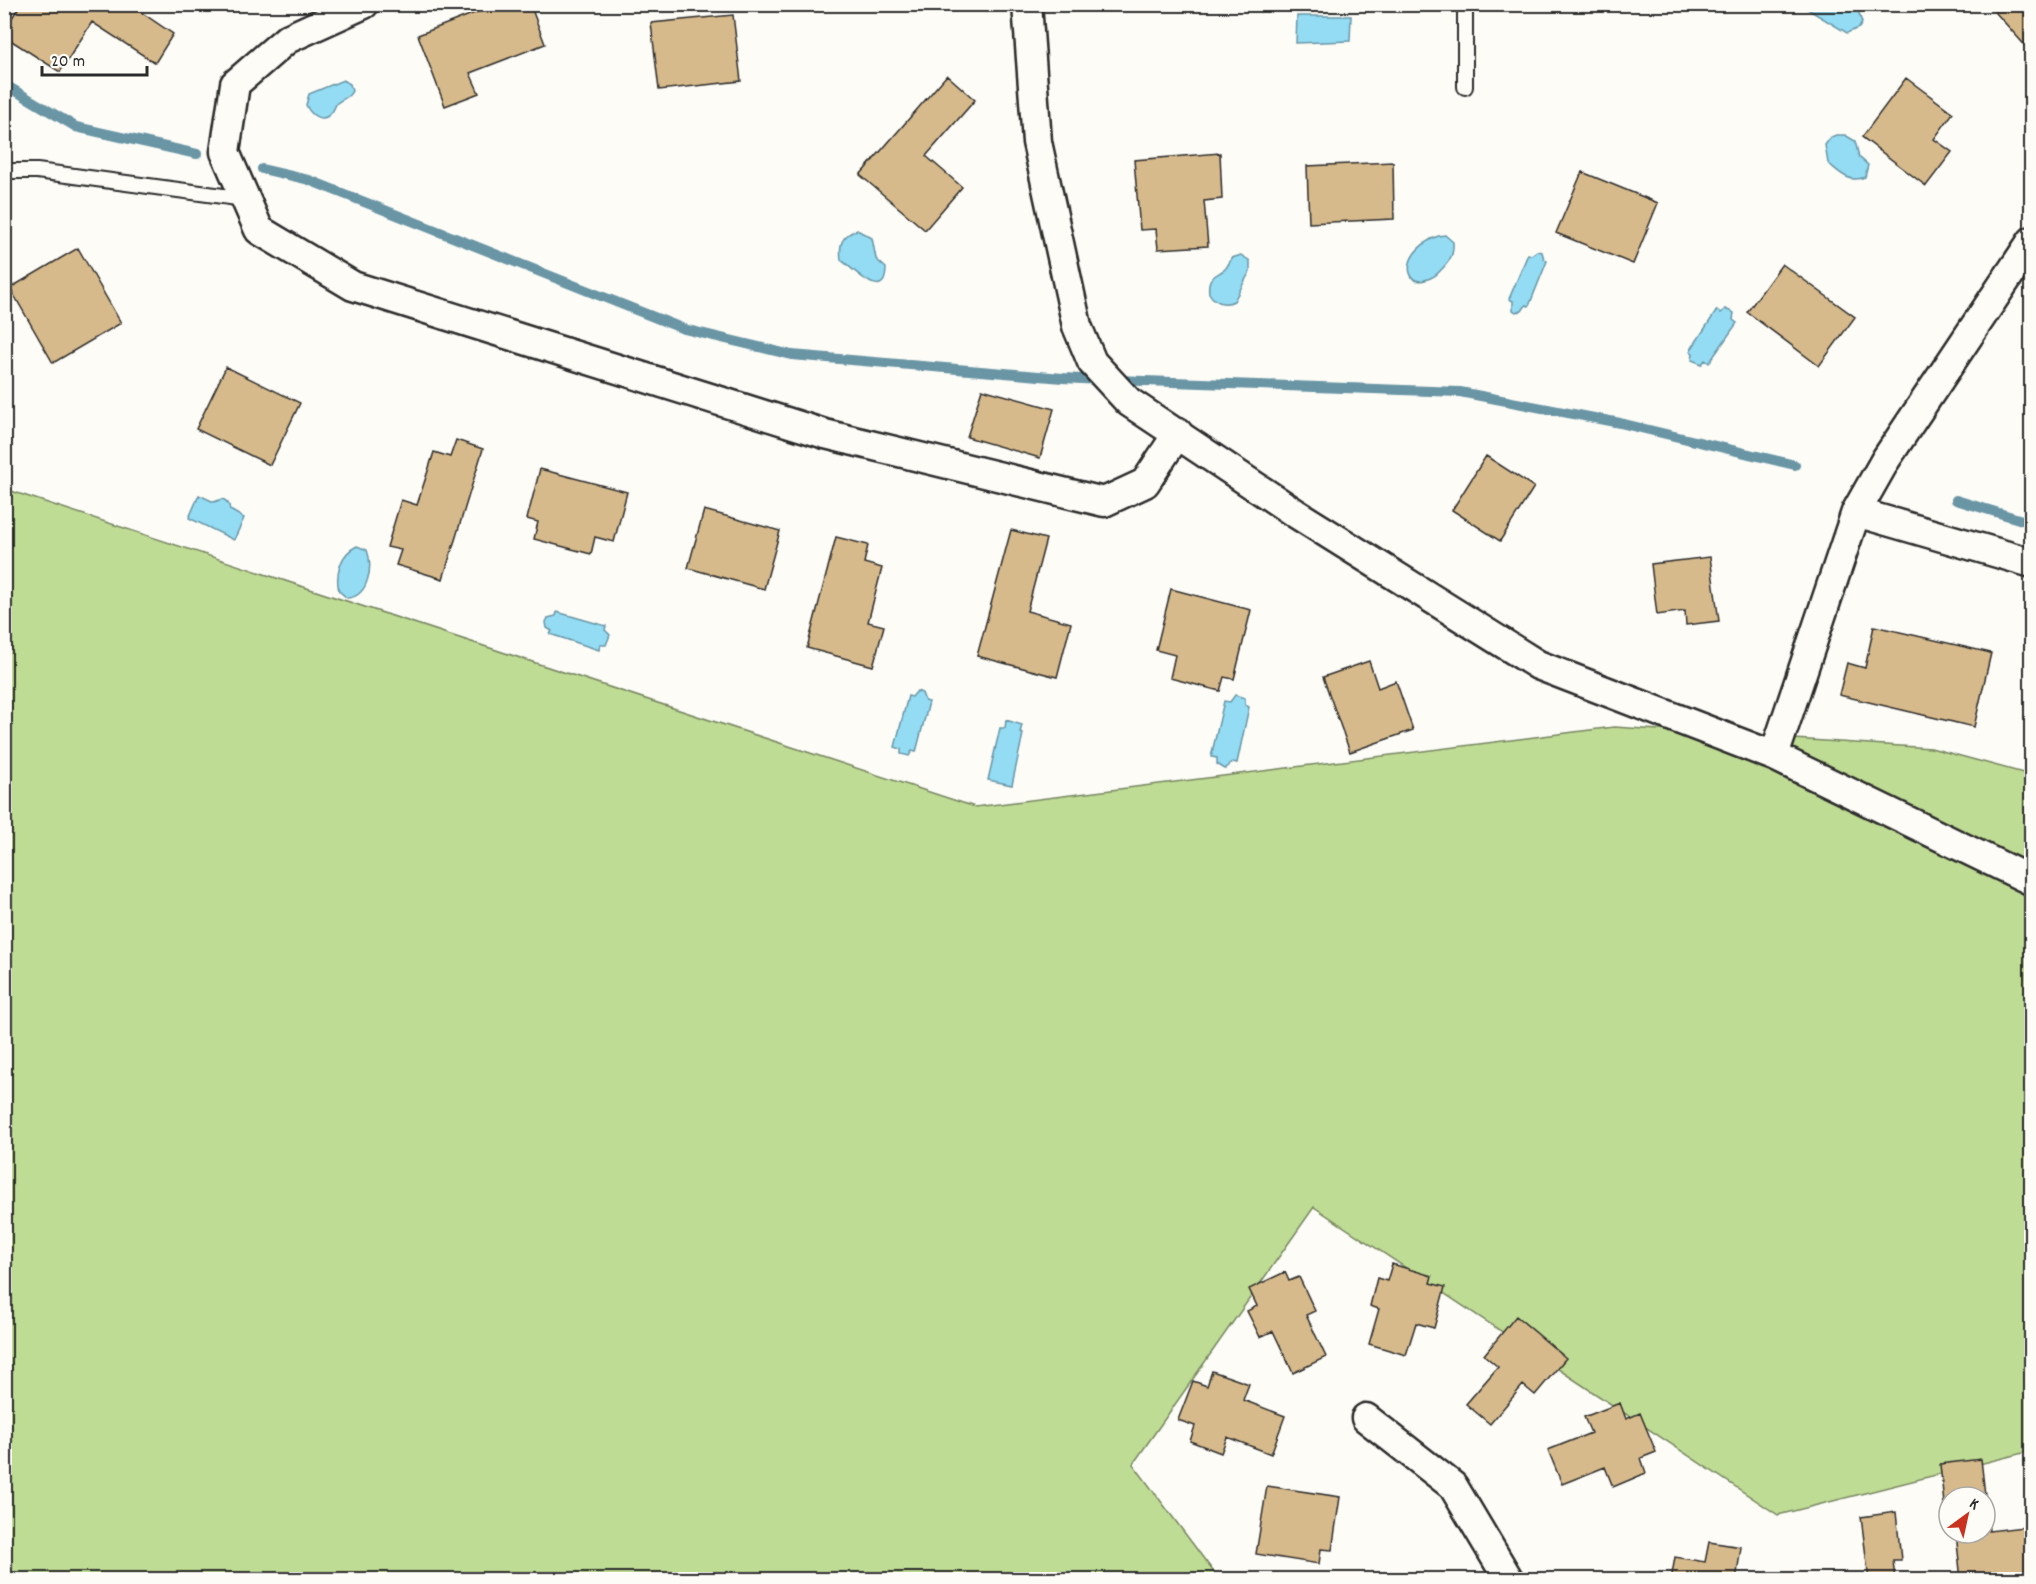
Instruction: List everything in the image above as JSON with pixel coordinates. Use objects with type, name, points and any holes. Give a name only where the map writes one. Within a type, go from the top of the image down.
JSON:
[{"type":"street","points":[[364,4],[287,39],[235,84],[225,152],[259,230],[353,286],[825,434],[1104,502],[1145,483],[1178,433]]},
{"type":"street","points":[[1027,4],[1037,142],[1077,326],[1092,362],[1129,402],[1295,513],[1538,665],[1774,756],[2031,881]]},
{"type":"street","points":[[1774,756],[1856,512],[1886,459],[2031,242]]},
{"type":"street","points":[[1856,512],[2031,563]]},
{"type":"street","points":[[1366,1418],[1453,1486],[1509,1580]]},
{"type":"lane","points":[[1465,4],[1465,87]]},
{"type":"lane","points":[[4,171],[37,171],[245,199]]},
{"type":"green space","points":[[5,489],[975,807],[1614,727],[1931,748],[2031,775],[2031,1451],[1778,1515],[1314,1207],[1133,1464],[1219,1579],[5,1580]]},
{"type":"water","points":[[1806,4],[1848,5],[1858,10],[1862,23],[1859,28],[1847,33],[1804,7]]},
{"type":"water","points":[[1297,16],[1351,16],[1350,41],[1296,43]]},
{"type":"water","points":[[343,80],[350,84],[352,91],[349,96],[337,103],[329,116],[321,118],[311,112],[306,105],[309,94]]},
{"type":"water","points":[[1845,135],[1855,141],[1859,157],[1868,165],[1865,177],[1849,178],[1828,163],[1825,145],[1831,137]]},
{"type":"water","points":[[857,230],[872,238],[876,259],[886,268],[885,279],[881,284],[868,281],[841,260],[842,241],[847,235]]},
{"type":"water","points":[[1445,235],[1453,242],[1452,255],[1448,262],[1440,271],[1424,280],[1412,278],[1409,266],[1415,253],[1432,239]]},
{"type":"water","points":[[1537,251],[1542,252],[1547,261],[1529,306],[1526,305],[1522,311],[1516,312],[1513,310],[1513,301],[1509,299],[1528,254],[1531,255]]},
{"type":"water","points":[[1241,255],[1250,261],[1250,271],[1234,301],[1223,303],[1216,301],[1209,293],[1210,281],[1225,269],[1232,258]]},
{"type":"water","points":[[1725,309],[1734,313],[1733,320],[1737,323],[1709,363],[1705,360],[1702,364],[1692,360],[1693,353],[1690,351],[1717,310],[1721,313]]},
{"type":"water","points":[[199,495],[214,502],[224,500],[228,503],[230,510],[244,518],[234,540],[189,518]]},
{"type":"water","points":[[357,546],[367,550],[369,572],[365,587],[354,596],[347,598],[339,591],[338,571],[346,554]]},
{"type":"water","points":[[557,612],[606,626],[605,630],[610,635],[606,645],[600,645],[599,650],[550,634],[552,631],[547,628],[546,622],[548,618],[556,616]]},
{"type":"water","points":[[917,691],[922,693],[925,701],[929,702],[916,752],[912,751],[909,756],[901,754],[901,749],[895,747],[908,696],[912,697]]},
{"type":"water","points":[[1235,695],[1245,698],[1245,705],[1249,707],[1237,763],[1233,762],[1225,769],[1217,764],[1217,758],[1211,757],[1224,701],[1230,702]]},
{"type":"water","points":[[1006,720],[1022,725],[1020,733],[1023,734],[1012,785],[988,780],[1000,728],[1005,728]]},
{"type":"building","points":[[21,4],[102,4],[110,10],[114,4],[129,4],[173,34],[155,63],[92,22],[60,72],[4,36],[4,30]]},
{"type":"building","points":[[498,4],[530,4],[545,44],[470,73],[479,93],[445,106],[418,35]]},
{"type":"building","points":[[1988,4],[2032,4],[2032,48],[2029,50]]},
{"type":"building","points":[[733,15],[741,81],[659,90],[651,23]]},
{"type":"building","points":[[947,75],[975,100],[926,156],[962,187],[925,230],[860,175]]},
{"type":"building","points":[[1906,78],[1953,113],[1934,139],[1952,152],[1926,186],[1862,137]]},
{"type":"building","points":[[1220,153],[1222,199],[1204,201],[1208,246],[1158,249],[1156,229],[1140,230],[1134,160]]},
{"type":"building","points":[[1393,162],[1394,219],[1309,223],[1307,166]]},
{"type":"building","points":[[1582,172],[1658,203],[1633,264],[1556,233]]},
{"type":"building","points":[[78,248],[121,323],[53,363],[10,288]]},
{"type":"building","points":[[1782,264],[1855,317],[1819,366],[1747,312]]},
{"type":"building","points":[[226,367],[300,403],[270,465],[196,429]]},
{"type":"building","points":[[982,389],[1054,409],[1040,458],[967,437]]},
{"type":"building","points":[[456,440],[483,449],[443,579],[396,565],[401,550],[387,547],[401,500],[417,505],[434,452],[450,457]]},
{"type":"building","points":[[1486,456],[1534,487],[1500,541],[1452,510]]},
{"type":"building","points":[[540,469],[627,492],[614,542],[595,537],[591,554],[534,539],[538,522],[527,519]]},
{"type":"building","points":[[704,510],[780,531],[764,589],[688,568]]},
{"type":"building","points":[[1011,530],[1046,539],[1027,611],[1071,623],[1057,677],[977,656]]},
{"type":"building","points":[[836,537],[868,545],[864,563],[882,568],[868,622],[884,626],[873,666],[807,648]]},
{"type":"building","points":[[1710,557],[1719,621],[1686,625],[1685,611],[1657,615],[1651,564]]},
{"type":"building","points":[[1171,589],[1251,610],[1234,679],[1224,677],[1220,691],[1170,678],[1175,655],[1156,650]]},
{"type":"building","points":[[1874,626],[1991,653],[1974,727],[1839,695],[1847,663],[1865,668]]},
{"type":"building","points":[[1369,661],[1378,688],[1396,681],[1413,730],[1350,752],[1323,677]]},
{"type":"building","points":[[1392,1264],[1432,1276],[1430,1283],[1445,1287],[1434,1328],[1416,1323],[1406,1355],[1369,1344],[1379,1309],[1370,1306],[1377,1278],[1387,1281]]},
{"type":"building","points":[[1285,1272],[1289,1281],[1299,1277],[1315,1311],[1306,1315],[1326,1357],[1293,1373],[1273,1331],[1260,1337],[1247,1311],[1257,1306],[1249,1289]]},
{"type":"building","points":[[1516,1316],[1566,1358],[1535,1395],[1523,1385],[1490,1424],[1466,1404],[1498,1367],[1484,1355]]},
{"type":"building","points":[[1212,1371],[1249,1384],[1243,1400],[1285,1416],[1271,1454],[1227,1437],[1221,1453],[1190,1441],[1195,1426],[1178,1420],[1193,1381],[1207,1386]]},
{"type":"building","points":[[1620,1403],[1626,1419],[1640,1413],[1656,1452],[1641,1458],[1646,1473],[1613,1487],[1605,1467],[1562,1484],[1548,1450],[1591,1433],[1584,1417]]},
{"type":"building","points":[[1981,1459],[1984,1485],[1942,1485],[1940,1464]]},
{"type":"building","points":[[1267,1486],[1340,1497],[1332,1550],[1321,1549],[1319,1564],[1256,1554]]},
{"type":"building","points":[[1896,1512],[1901,1560],[1893,1560],[1895,1580],[1869,1580],[1861,1517]]},
{"type":"building","points":[[2032,1526],[2032,1580],[1961,1580],[1957,1545],[1997,1545],[1997,1530]]},
{"type":"building","points":[[1709,1542],[1741,1547],[1736,1580],[1671,1580],[1675,1557],[1705,1562]]},
{"type":"waterway","points":[[4,84],[76,127],[197,154]]},
{"type":"waterway","points":[[262,169],[309,180],[684,329],[792,355],[1101,380]]},
{"type":"waterway","points":[[1116,380],[1460,392],[1620,423],[1795,465]]},
{"type":"waterway","points":[[1956,500],[2032,523]]}]
